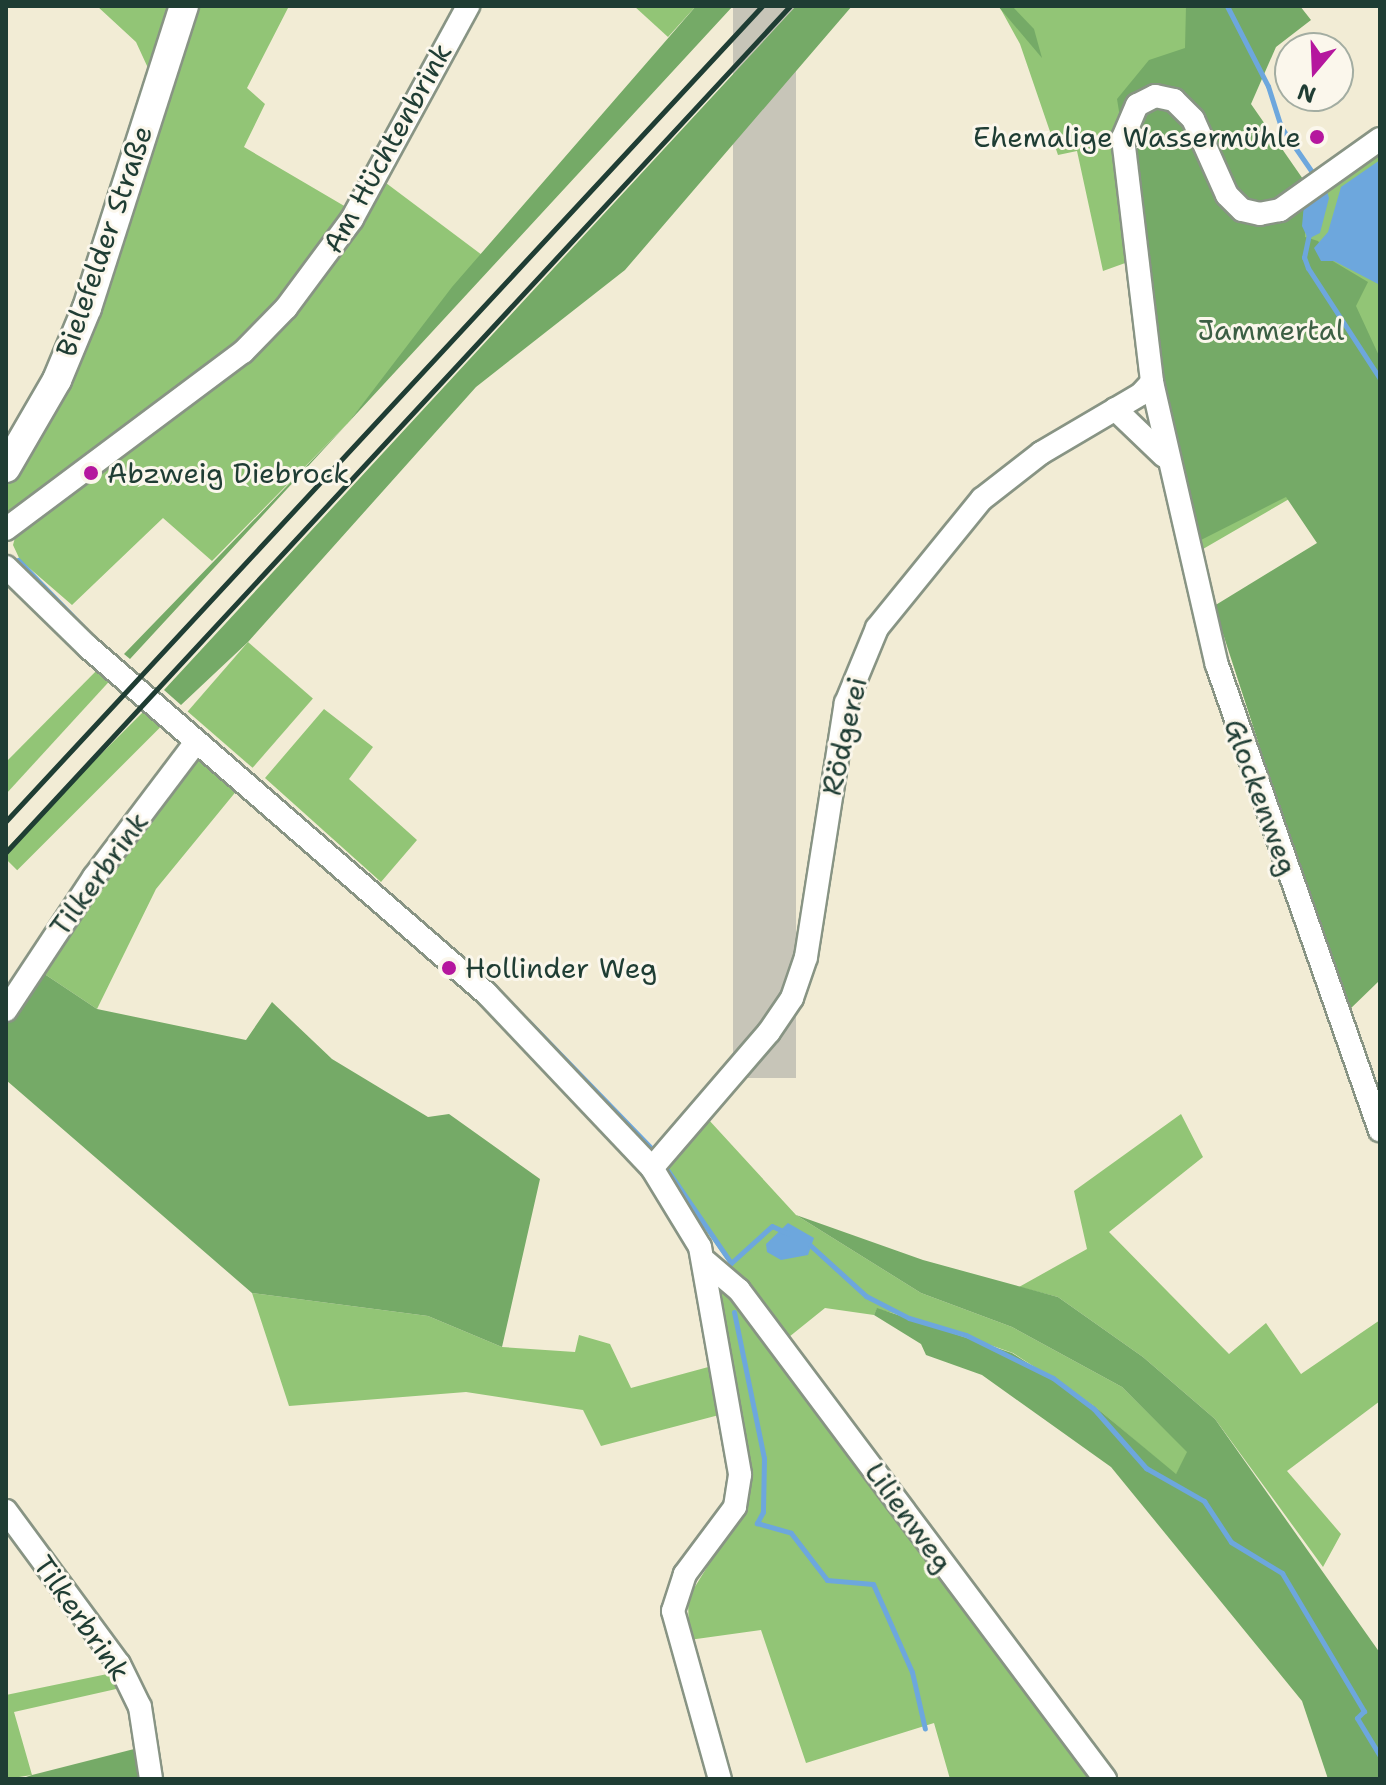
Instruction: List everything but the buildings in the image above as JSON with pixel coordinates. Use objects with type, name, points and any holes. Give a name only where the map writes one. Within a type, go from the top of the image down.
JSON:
[{"type":"main road","name":"Bielefelder Straße","points":[[6,468],[57,380],[87,308],[184,6]]},
{"type":"street","name":"Am Hüchtenbrink","points":[[6,529],[243,352],[286,308],[352,219],[468,6]]},
{"type":"street","name":"Glockenweg","points":[[1380,139],[1280,210],[1250,213],[1227,195],[1183,106],[1155,96],[1137,105],[1123,138],[1152,382],[1165,456],[1227,703],[1380,1130]]},
{"type":"street","name":"Rödgerei","points":[[652,1168],[769,1032],[792,998],[806,957],[846,703],[877,628],[982,499],[1041,453],[1115,409],[1152,382]]},
{"type":"street","points":[[1115,409],[1165,456]]},
{"type":"street","points":[[6,567],[196,742],[476,984],[652,1168],[706,1262],[739,1483],[727,1523],[685,1574],[673,1611],[720,1779]]},
{"type":"street","name":"Tilkerbrink","points":[[6,1010],[94,877],[196,742]]},
{"type":"street","name":"Lilienweg","points":[[706,1262],[739,1290],[1105,1779]]},
{"type":"street","name":"Tilkerbrink","points":[[6,1511],[119,1664],[140,1707],[151,1779]]},
{"type":"shaded area","points":[[733,6],[796,6],[796,1078],[733,1078]]},
{"type":"green space","points":[[97,6],[171,6],[148,68],[136,42]]},
{"type":"green space","points":[[194,6],[294,6],[288,8],[247,88],[265,104],[244,147],[346,207],[289,293],[234,346],[6,514],[6,485],[24,461]]},
{"type":"green space","points":[[634,6],[696,6],[668,37]]},
{"type":"green space","points":[[696,6],[733,6],[348,423],[452,287]]},
{"type":"green space","points":[[796,6],[852,6],[625,270],[476,387],[248,642],[181,705],[164,690]]},
{"type":"green space","points":[[998,6],[1012,6],[1034,29],[1042,58]]},
{"type":"green space","name":"Jammertal","points":[[999,6],[1226,6],[1206,105],[1251,205],[1380,150],[1380,478],[1370,452],[1203,549],[1171,404],[1155,293],[1128,262],[1103,271],[1077,151],[1058,155],[1020,44]]},
{"type":"green space","points":[[1186,6],[1300,6],[1311,20],[1295,32],[1274,32],[1274,52],[1251,104],[1305,182],[1305,237],[1318,241],[1331,260],[1368,282],[1356,306],[1380,358],[1380,980],[1346,1013],[1214,606],[1317,543],[1286,497],[1199,541],[1175,457],[1117,99],[1149,60],[1185,48]]},
{"type":"green space","points":[[386,183],[482,255],[348,423],[212,561],[163,518],[72,605],[20,560],[13,545],[17,530],[332,263]]},
{"type":"green space","points":[[347,425],[130,659],[124,654]]},
{"type":"green space","points":[[248,642],[313,698],[253,768],[188,711]]},
{"type":"green space","points":[[104,663],[116,674],[6,794],[6,762]]},
{"type":"green space","points":[[148,707],[164,723],[17,870],[6,859],[6,849]]},
{"type":"green space","points":[[324,709],[373,747],[349,779],[417,840],[381,882],[265,778]]},
{"type":"green space","points":[[195,758],[207,759],[238,789],[156,889],[97,1009],[37,969]]},
{"type":"green space","points":[[37,969],[97,1009],[246,1040],[272,1002],[332,1059],[428,1117],[449,1114],[540,1179],[502,1347],[428,1316],[252,1293],[6,1080],[6,1018]]},
{"type":"green space","points":[[1181,1114],[1203,1157],[1109,1232],[1229,1354],[1266,1323],[1301,1374],[1380,1320],[1380,1401],[1287,1471],[1341,1534],[1323,1567],[1215,1419],[1143,1357],[1058,1297],[1019,1287],[1087,1249],[1074,1191]]},
{"type":"green space","points":[[708,1119],[796,1215],[921,1293],[1012,1327],[1122,1387],[1188,1452],[1176,1475],[1093,1405],[1013,1353],[912,1318],[877,1309],[874,1315],[825,1308],[784,1341],[663,1170]]},
{"type":"green space","points":[[796,1215],[923,1260],[1058,1297],[1143,1357],[1215,1419],[1380,1653],[1380,1779],[1328,1779],[1302,1701],[1111,1467],[982,1375],[926,1355],[921,1344],[874,1315],[877,1308],[1012,1353],[1093,1405],[1176,1474],[1187,1452],[1122,1387],[1012,1327],[921,1293]]},
{"type":"green space","points":[[715,1273],[1098,1779],[950,1779],[934,1723],[806,1763],[761,1630],[689,1640],[688,1598],[741,1512]]},
{"type":"green space","points":[[252,1293],[428,1316],[502,1347],[575,1352],[579,1335],[610,1344],[631,1388],[712,1366],[719,1415],[601,1446],[583,1410],[466,1392],[289,1406]]},
{"type":"green space","points":[[117,1672],[125,1687],[14,1712],[32,1775],[6,1779],[6,1695]]},
{"type":"green space","points":[[142,1747],[146,1779],[20,1779],[32,1775]]},
{"type":"water","points":[[1380,160],[1380,285],[1334,261],[1321,261],[1314,248],[1328,232],[1341,187]]},
{"type":"water","points":[[1326,188],[1329,198],[1320,233],[1308,239],[1302,226],[1304,204]]},
{"type":"water","points":[[788,1223],[814,1238],[808,1255],[781,1260],[767,1252],[766,1244]]},
{"type":"waterway","points":[[1227,6],[1268,86],[1281,127],[1312,172]]},
{"type":"waterway","points":[[1309,234],[1304,257],[1308,268],[1380,379]]},
{"type":"waterway","points":[[18,560],[86,630]]},
{"type":"waterway","points":[[299,816],[478,972]]},
{"type":"waterway","points":[[528,1021],[652,1149]]},
{"type":"waterway","points":[[666,1168],[731,1263],[772,1226],[787,1233]]},
{"type":"waterway","points":[[810,1245],[866,1296],[909,1318],[966,1335],[1053,1378],[1094,1409],[1146,1468],[1204,1501],[1231,1542],[1282,1573],[1364,1711],[1357,1718],[1380,1756]]},
{"type":"waterway","points":[[734,1312],[764,1458],[763,1512],[757,1523],[791,1533],[827,1580],[873,1584],[912,1672],[925,1729]]},
{"type":"railway","points":[[6,821],[762,6]]},
{"type":"railway","points":[[6,852],[790,6]]},
{"type":"place","name":"Ehemalige Wassermühle","points":[[1317,137]]},
{"type":"place","name":"Abzweig Diebrock","points":[[91,473]]},
{"type":"place","name":"Hollinder Weg","points":[[449,968]]}]
